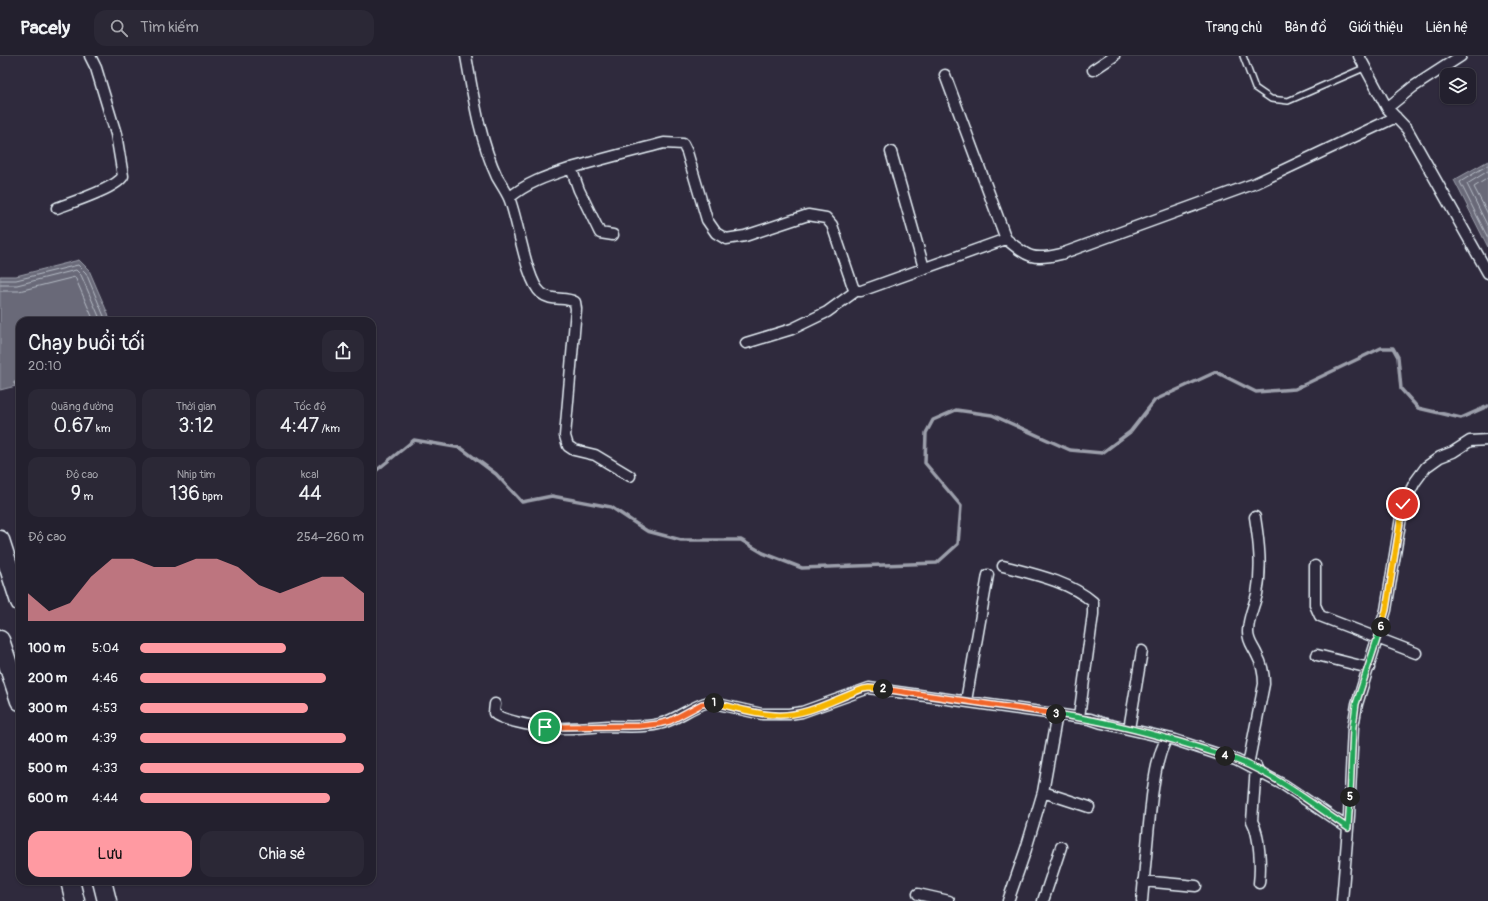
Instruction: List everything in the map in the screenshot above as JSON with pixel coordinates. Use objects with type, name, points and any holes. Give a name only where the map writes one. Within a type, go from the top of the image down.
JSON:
[{"type":"highway","points":[[0,540],[16,590]]},
{"type":"highway","points":[[0,640],[16,689]]},
{"type":"highway","points":[[71,885],[75,901]]},
{"type":"highway","points":[[103,885],[107,901]]},
{"type":"street","points":[[56,208],[110,186],[120,181],[123,176],[116,134],[96,68],[90,56]]},
{"type":"street","points":[[466,56],[473,97],[486,148],[497,176],[509,198],[531,279],[540,293],[551,298],[576,302],[565,436],[566,442],[568,446],[574,450],[595,455],[630,476]]},
{"type":"street","points":[[1093,70],[1114,56]]},
{"type":"street","points":[[1359,56],[1364,68],[1387,108],[1407,129],[1421,152],[1488,273]]},
{"type":"street","points":[[1387,108],[1414,87],[1462,56]]},
{"type":"street","points":[[945,75],[1006,238],[1021,251],[1034,258],[1044,258],[1060,254],[1256,183],[1396,116]]},
{"type":"street","points":[[509,198],[521,188],[543,177],[603,158],[664,143],[683,144],[687,152],[706,220],[716,233],[726,239],[745,236],[808,215],[826,218],[832,225],[853,287],[856,291]]},
{"type":"street","points":[[891,152],[924,268]]},
{"type":"street","points":[[571,168],[579,190],[600,232],[613,235]]},
{"type":"street","points":[[746,343],[792,329],[827,312],[856,291],[861,291],[1006,238]]},
{"type":"street","points":[[1342,901],[1348,828],[1353,727],[1356,704],[1369,668],[1386,610],[1403,504],[1426,467],[1440,457],[1453,452],[1470,441],[1488,440]]},
{"type":"street","points":[[1255,517],[1260,564],[1257,594],[1251,608],[1248,633],[1249,642],[1258,655],[1264,673],[1264,684],[1253,767],[1252,821],[1257,841],[1260,872],[1259,883]]},
{"type":"street","points":[[1003,566],[1033,574],[1071,588],[1084,594],[1093,602],[1093,614],[1079,717]]},
{"type":"street","points":[[1315,566],[1315,605],[1320,616],[1416,653]]},
{"type":"street","points":[[966,701],[988,574]]},
{"type":"street","points":[[1129,729],[1142,651]]},
{"type":"street","points":[[1317,655],[1369,668]]},
{"type":"street","points":[[495,704],[494,712],[499,716],[525,724],[558,728],[639,726],[670,721],[702,704],[709,702],[762,714],[789,714],[802,712],[869,688],[1079,717],[1200,748],[1253,767],[1284,785],[1348,828]]},
{"type":"street","points":[[1008,901],[1026,849],[1043,792],[1057,714]]},
{"type":"street","points":[[1142,901],[1149,819],[1159,754],[1166,739]]},
{"type":"street","points":[[1043,792],[1089,808]]},
{"type":"street","points":[[1043,901],[1061,847]]},
{"type":"street","points":[[1143,881],[1196,886]]},
{"type":"street","points":[[918,894],[949,901]]},
{"type":"lane","points":[[1243,56],[1255,88],[1271,99],[1288,101],[1364,68]]},
{"type":"water","points":[[1488,161],[1488,247],[1454,180]]},
{"type":"water","points":[[79,260],[89,270],[109,317],[16,317],[16,386],[0,390],[0,276],[16,276]]},
{"type":"waterway","points":[[376,471],[414,440],[461,448],[496,474],[522,502],[552,496],[611,507],[647,531],[681,540],[741,540],[763,553],[802,568],[937,563],[958,544],[961,506],[925,463],[926,433],[933,420],[956,410],[992,415],[1070,450],[1102,453],[1130,432],[1155,400],[1216,372],[1256,392],[1295,389],[1381,348],[1393,348],[1398,357],[1401,389],[1418,408],[1461,418],[1488,406]]},
{"type":"route","points":[[545,727],[639,726],[658,724],[670,721],[688,710],[709,702],[741,708],[762,714],[789,714],[802,712],[863,689],[874,688],[1090,719],[1166,739],[1172,739],[1236,760],[1257,769],[1284,785],[1348,828],[1353,727],[1356,704],[1367,675],[1386,610],[1403,504]]}]
